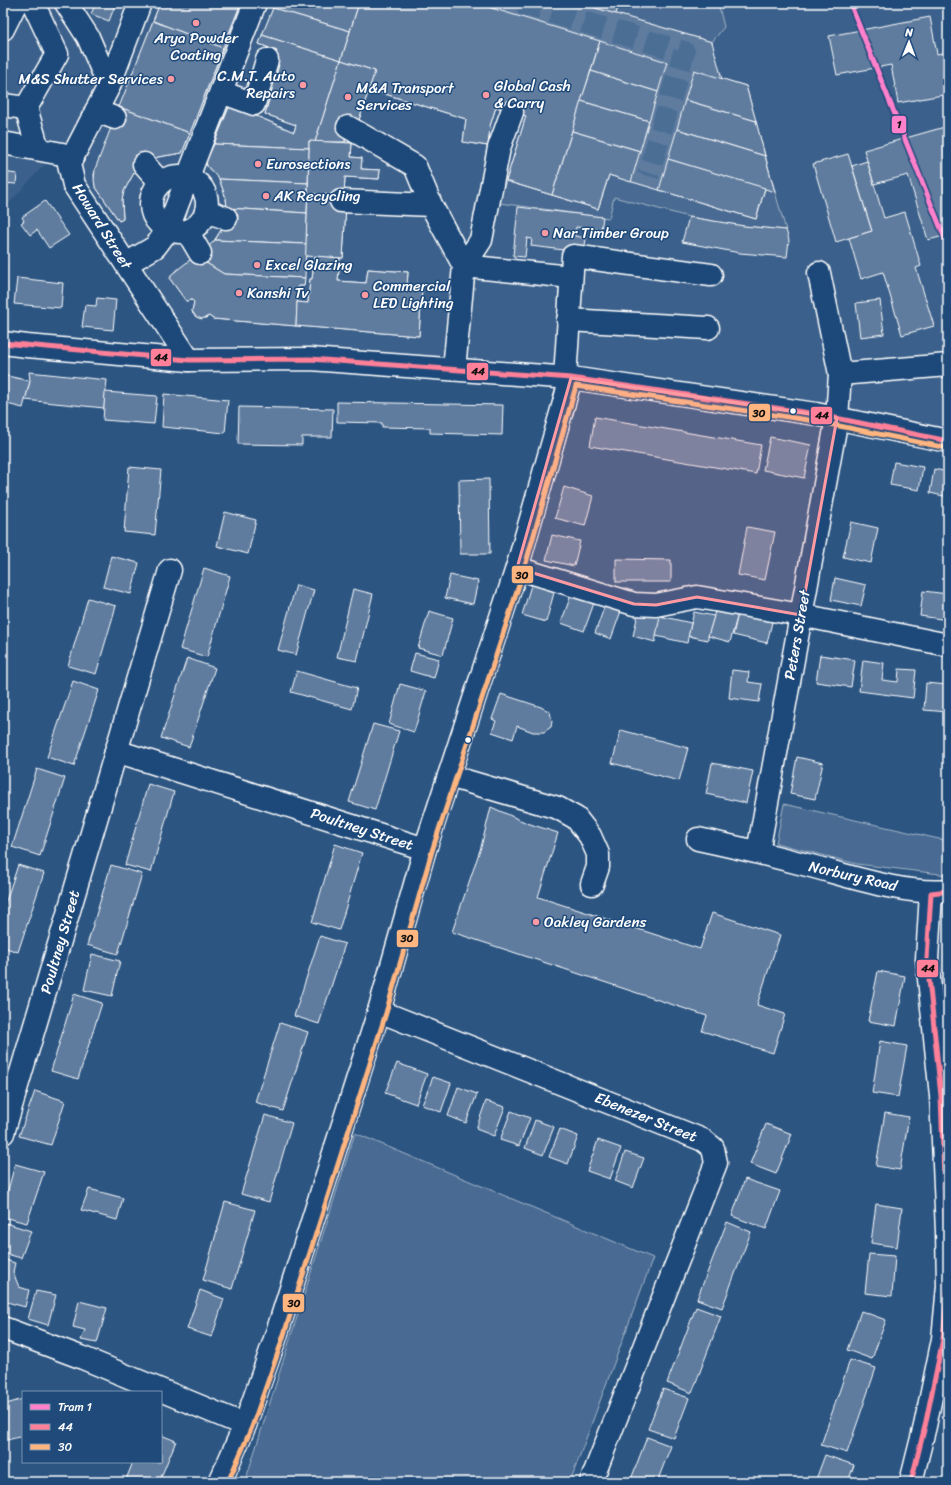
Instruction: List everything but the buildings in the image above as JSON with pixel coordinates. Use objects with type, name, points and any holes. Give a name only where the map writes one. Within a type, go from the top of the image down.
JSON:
[{"type":"street","points":[[3,29],[16,3]]},
{"type":"street","points":[[33,3],[58,54],[26,108],[38,149]]},
{"type":"street","points":[[66,3],[88,37],[109,86]]},
{"type":"street","name":"Howard Street","points":[[140,3],[140,31],[109,86],[106,115],[69,164],[74,185],[189,360]]},
{"type":"street","points":[[177,231],[188,177],[209,139],[221,92],[225,63],[245,33],[256,3]]},
{"type":"street","points":[[221,92],[254,104],[267,60]]},
{"type":"street","points":[[3,105],[26,108]]},
{"type":"street","points":[[454,369],[464,266],[481,240],[499,148],[512,112]]},
{"type":"street","points":[[348,127],[415,166],[431,205],[464,266]]},
{"type":"street","points":[[3,143],[74,156]]},
{"type":"street","points":[[144,164],[160,182]]},
{"type":"street","points":[[126,264],[156,247],[177,231],[196,227],[216,207],[205,193],[201,185],[194,180],[188,177],[168,177],[160,182],[154,189],[150,198],[150,208],[153,218],[159,225],[177,231],[200,253]]},
{"type":"street","points":[[341,201],[431,205]]},
{"type":"street","points":[[220,1482],[245,1425],[274,1342],[379,1011],[425,849],[517,568],[568,378],[568,320],[573,256],[711,275]]},
{"type":"street","points":[[464,266],[571,277]]},
{"type":"street","name":"Peters Street","points":[[758,852],[837,418],[840,374],[819,273]]},
{"type":"street","points":[[568,320],[708,328]]},
{"type":"street","points":[[3,342],[26,346],[189,360],[310,359],[568,378],[837,418],[948,441]]},
{"type":"street","points":[[840,374],[948,365]]},
{"type":"street","points":[[517,568],[634,604],[656,605],[697,597],[801,615],[948,645]]},
{"type":"street","name":"Poultney Street","points":[[3,1133],[170,570]]},
{"type":"street","name":"Poultney Street","points":[[116,751],[425,849]]},
{"type":"street","points":[[449,776],[558,808],[576,818],[590,836],[598,854],[598,867],[592,884]]},
{"type":"street","name":"Norbury Road","points":[[698,839],[758,852],[872,883],[940,892]]},
{"type":"street","points":[[911,1482],[946,1338],[948,1286],[944,1096],[927,959],[940,892]]},
{"type":"street","name":"Ebenezer Street","points":[[379,1011],[703,1140],[713,1148],[716,1163],[591,1482]]},
{"type":"street","points":[[3,1327],[91,1361],[245,1425]]},
{"type":"highlighted area","points":[[571,378],[837,418],[801,615],[697,597],[656,605],[634,604],[517,568]]},
{"type":"shaded area","points":[[3,3],[948,3],[948,441],[571,378],[189,360],[69,164],[46,163],[3,210]]},
{"type":"shaded area","points":[[619,3],[718,3],[724,27],[712,42],[616,14]]},
{"type":"shaded area","points":[[609,175],[756,218],[765,188],[775,192],[786,230],[744,226],[689,217],[614,197],[609,218],[499,203],[506,181],[598,209]]},
{"type":"shaded area","points":[[3,213],[10,320],[10,343],[3,343]]},
{"type":"shaded area","points":[[784,804],[948,841],[948,875],[857,864],[776,843]]},
{"type":"shaded area","points":[[355,1133],[653,1258],[570,1482],[245,1482]]},
{"type":"tunnel","points":[[520,3],[684,52],[648,176]]},
{"type":"tram line","name":"1","points":[[850,3],[948,246]]},
{"type":"transit line","name":"44","points":[[3,343],[189,360],[310,359],[571,378],[816,414],[948,441]]},
{"type":"transit line","name":"30","points":[[228,1482],[252,1427],[281,1344],[386,1013],[432,851],[524,570],[576,386],[815,421],[947,448]]},
{"type":"transit line","name":"44","points":[[911,1482],[925,1426],[943,1339],[948,1286],[941,1096],[927,959],[931,893],[948,891]]},
{"type":"place","name":"Arya Powder Coating","points":[[196,23]]},
{"type":"place","name":"M&S Shutter Services","points":[[171,79]]},
{"type":"place","name":"C.M.T. Auto Repairs","points":[[303,85]]},
{"type":"place","name":"Global Cash & Carry","points":[[486,95]]},
{"type":"place","name":"M&A Transport Services","points":[[348,97]]},
{"type":"place","name":"Eurosections","points":[[258,164]]},
{"type":"place","name":"AK Recycling","points":[[266,196]]},
{"type":"place","name":"Nar Timber Group","points":[[545,233]]},
{"type":"place","name":"Excel Glazing","points":[[257,265]]},
{"type":"place","name":"Kanshi Tv","points":[[239,293]]},
{"type":"place","name":"Commercial LED Lighting","points":[[365,295]]},
{"type":"place","name":"Oakley Gardens","points":[[536,922]]}]
